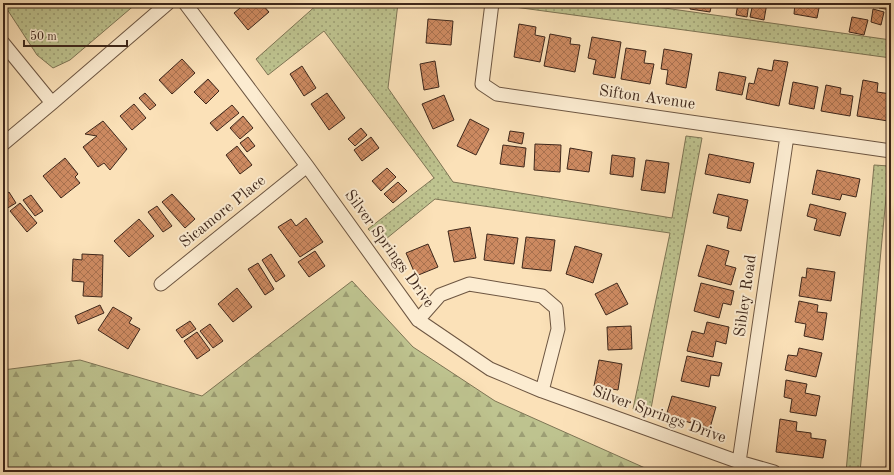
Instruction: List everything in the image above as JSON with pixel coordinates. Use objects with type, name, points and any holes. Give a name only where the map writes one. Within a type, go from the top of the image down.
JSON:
[{"type":"street","points":[[3,144],[168,3]]},
{"type":"street","name":"Silver Springs Drive","points":[[185,3],[307,166],[418,320],[490,369],[542,391],[739,462],[774,472]]},
{"type":"street","name":"Sifton Avenue","points":[[492,3],[482,84],[497,94],[891,150]]},
{"type":"street","points":[[3,43],[52,103]]},
{"type":"street","name":"Sibley Road","points":[[739,462],[787,136]]},
{"type":"street","name":"Sicamore Place","points":[[161,284],[307,166]]},
{"type":"street","points":[[418,320],[440,295],[469,284],[542,296],[556,308],[558,329],[542,391]]},
{"type":"green space","points":[[3,3],[137,3],[70,60],[53,68],[37,55]]},
{"type":"green space","points":[[319,3],[398,3],[388,88],[453,182],[672,218],[686,136],[702,138],[650,414],[633,409],[670,233],[435,199],[381,243],[368,229],[434,178],[324,31],[268,75],[256,59]]},
{"type":"green space","points":[[508,3],[629,3],[891,40],[891,58],[507,6]]},
{"type":"green space","points":[[874,165],[889,166],[860,472],[846,472]]},
{"type":"green space","points":[[352,281],[413,347],[495,401],[654,472],[3,472],[3,370],[80,360],[202,396]]},
{"type":"building","points":[[246,3],[261,3],[269,12],[248,30],[234,13]]},
{"type":"building","points":[[278,3],[288,3],[283,8]]},
{"type":"building","points":[[691,3],[712,3],[710,12],[690,9]]},
{"type":"building","points":[[738,3],[749,3],[747,17],[736,15]]},
{"type":"building","points":[[753,3],[767,3],[764,20],[750,17]]},
{"type":"building","points":[[795,3],[820,3],[817,18],[794,14]]},
{"type":"building","points":[[880,3],[891,3],[891,10],[879,8]]},
{"type":"building","points":[[873,9],[884,12],[881,25],[871,22]]},
{"type":"building","points":[[852,17],[868,20],[864,35],[849,32]]},
{"type":"building","points":[[428,19],[453,21],[451,45],[426,43]]},
{"type":"building","points":[[519,24],[536,27],[535,35],[545,37],[540,62],[514,57]]},
{"type":"building","points":[[550,34],[571,38],[570,44],[580,45],[575,72],[544,66]]},
{"type":"building","points":[[592,37],[621,42],[615,78],[593,74],[596,60],[588,58]]},
{"type":"building","points":[[626,48],[646,51],[644,63],[654,64],[650,84],[621,79]]},
{"type":"building","points":[[664,49],[692,54],[686,88],[666,84],[668,70],[661,69]]},
{"type":"building","points":[[182,59],[195,73],[172,94],[159,80]]},
{"type":"building","points":[[774,60],[788,62],[779,106],[746,99],[749,83],[754,84],[758,68],[772,71]]},
{"type":"building","points":[[435,61],[439,87],[424,90],[420,64]]},
{"type":"building","points":[[302,66],[316,88],[304,96],[290,74]]},
{"type":"building","points":[[719,72],[746,77],[742,95],[716,90]]},
{"type":"building","points":[[208,79],[219,91],[206,104],[194,92]]},
{"type":"building","points":[[863,80],[878,83],[877,92],[891,94],[888,121],[857,116]]},
{"type":"building","points":[[793,82],[818,87],[814,109],[789,104]]},
{"type":"building","points":[[826,85],[841,88],[840,94],[853,96],[850,116],[821,111]]},
{"type":"building","points":[[145,93],[156,105],[150,110],[139,98]]},
{"type":"building","points":[[327,93],[345,118],[329,130],[311,104]]},
{"type":"building","points":[[444,95],[454,120],[433,129],[422,104]]},
{"type":"building","points":[[134,104],[146,118],[132,130],[120,116]]},
{"type":"building","points":[[232,105],[239,113],[217,131],[210,123]]},
{"type":"building","points":[[243,116],[253,128],[240,139],[230,128]]},
{"type":"building","points":[[470,119],[489,129],[476,155],[457,146]]},
{"type":"building","points":[[103,121],[127,149],[110,170],[104,163],[98,167],[83,147],[97,136],[85,134]]},
{"type":"building","points":[[361,128],[367,135],[355,146],[348,139]]},
{"type":"building","points":[[510,131],[524,133],[522,144],[508,141]]},
{"type":"building","points":[[248,137],[255,146],[247,152],[240,143]]},
{"type":"building","points":[[371,137],[379,148],[362,161],[354,150]]},
{"type":"building","points":[[535,144],[561,145],[560,172],[534,170]]},
{"type":"building","points":[[503,145],[526,148],[524,167],[500,164]]},
{"type":"building","points":[[237,146],[252,165],[240,174],[226,155]]},
{"type":"building","points":[[570,148],[592,152],[589,172],[567,169]]},
{"type":"building","points":[[709,154],[754,163],[750,183],[705,174]]},
{"type":"building","points":[[612,155],[635,158],[633,177],[610,174]]},
{"type":"building","points":[[65,158],[78,174],[75,177],[80,183],[61,198],[43,176]]},
{"type":"building","points":[[646,160],[669,163],[665,193],[641,190]]},
{"type":"building","points":[[387,168],[396,177],[381,191],[372,181]]},
{"type":"building","points":[[817,170],[860,179],[856,197],[842,194],[840,200],[812,194]]},
{"type":"building","points":[[398,182],[407,191],[393,203],[384,194]]},
{"type":"building","points":[[9,192],[16,203],[6,209],[3,205],[3,196]]},
{"type":"building","points":[[172,194],[195,219],[185,228],[162,202]]},
{"type":"building","points":[[718,194],[748,200],[741,231],[727,228],[729,217],[713,213]]},
{"type":"building","points":[[31,195],[43,211],[35,216],[23,200]]},
{"type":"building","points":[[20,203],[37,223],[27,232],[10,211]]},
{"type":"building","points":[[810,204],[846,213],[840,236],[814,230],[817,219],[807,216]]},
{"type":"building","points":[[157,206],[172,226],[163,232],[148,212]]},
{"type":"building","points":[[306,218],[323,242],[300,257],[278,227],[291,219],[296,226]]},
{"type":"building","points":[[139,219],[154,236],[129,257],[114,241]]},
{"type":"building","points":[[470,227],[476,258],[454,262],[448,231]]},
{"type":"building","points":[[487,234],[518,238],[514,264],[484,260]]},
{"type":"building","points":[[526,237],[555,240],[551,271],[522,268]]},
{"type":"building","points":[[428,244],[438,267],[416,276],[406,253]]},
{"type":"building","points":[[707,245],[729,251],[725,265],[736,268],[731,285],[698,276]]},
{"type":"building","points":[[575,246],[602,254],[593,283],[566,274]]},
{"type":"building","points":[[315,251],[325,266],[309,277],[298,262]]},
{"type":"building","points":[[82,254],[103,255],[102,297],[83,296],[84,282],[72,281],[73,259],[82,260]]},
{"type":"building","points":[[271,254],[285,276],[276,282],[262,260]]},
{"type":"building","points":[[258,263],[274,289],[265,295],[248,269]]},
{"type":"building","points":[[807,268],[835,272],[831,301],[799,296],[802,277],[806,278]]},
{"type":"building","points":[[617,283],[628,304],[606,315],[595,294]]},
{"type":"building","points":[[701,283],[734,291],[731,305],[723,303],[719,318],[694,311]]},
{"type":"building","points":[[237,288],[252,307],[233,322],[218,304]]},
{"type":"building","points":[[799,301],[818,305],[817,312],[827,313],[823,340],[804,336],[806,324],[795,322]]},
{"type":"building","points":[[100,305],[104,313],[78,324],[75,316]]},
{"type":"building","points":[[113,307],[132,318],[129,323],[140,329],[128,349],[98,330]]},
{"type":"building","points":[[190,321],[196,329],[182,338],[176,330]]},
{"type":"building","points":[[707,322],[729,327],[726,344],[716,341],[713,357],[687,351],[692,331],[704,334]]},
{"type":"building","points":[[210,324],[223,341],[213,348],[200,331]]},
{"type":"building","points":[[631,326],[632,349],[608,350],[607,327]]},
{"type":"building","points":[[197,332],[210,350],[197,359],[184,341]]},
{"type":"building","points":[[799,348],[822,353],[816,377],[785,370],[788,355],[797,356]]},
{"type":"building","points":[[687,356],[722,363],[719,376],[711,375],[709,387],[681,381]]},
{"type":"building","points":[[599,360],[622,364],[618,390],[594,386]]},
{"type":"building","points":[[786,380],[807,384],[805,393],[820,396],[816,416],[790,412],[792,399],[784,397]]},
{"type":"building","points":[[672,396],[716,407],[710,428],[666,416]]},
{"type":"building","points":[[780,419],[797,422],[796,431],[811,433],[811,438],[826,440],[823,458],[776,452]]},
{"type":"building","points":[[891,425],[891,446],[887,445]]},
{"type":"building","points":[[887,462],[891,463],[891,472],[885,472]]}]
